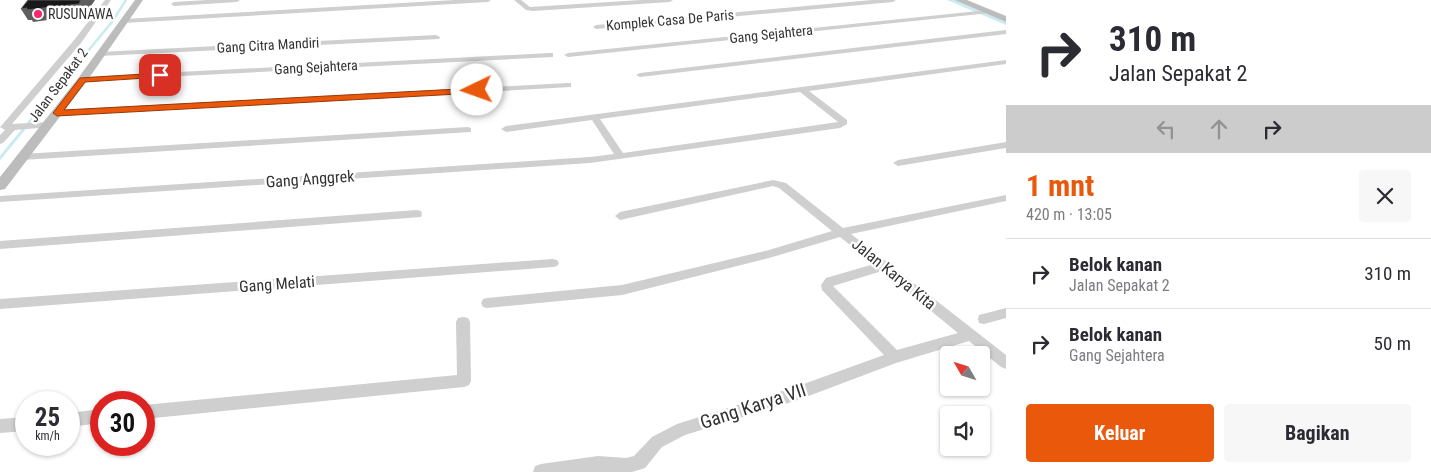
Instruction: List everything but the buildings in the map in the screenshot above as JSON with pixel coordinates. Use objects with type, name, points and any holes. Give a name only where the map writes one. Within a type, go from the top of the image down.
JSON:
[{"type":"street","points":[[5,127],[78,41],[108,0]]},
{"type":"street","name":"Jalan Sepakat 2","points":[[0,186],[83,79],[138,0]]},
{"type":"street","points":[[174,4],[237,0]]},
{"type":"street","points":[[124,21],[365,4],[488,0]]},
{"type":"street","points":[[517,0],[528,9],[533,9],[670,0]]},
{"type":"street","name":"Komplek Casa De Paris","points":[[596,27],[893,0]]},
{"type":"street","points":[[959,0],[1006,19]]},
{"type":"street","name":"Gang Sejahtera","points":[[568,55],[987,12]]},
{"type":"street","points":[[640,75],[1006,32]]},
{"type":"street","name":"Gang Citra Mandiri","points":[[100,54],[436,37]]},
{"type":"street","name":"Gang Sejahtera","points":[[83,79],[550,55]]},
{"type":"street","points":[[506,129],[596,119],[1006,62]]},
{"type":"street","points":[[57,113],[568,85]]},
{"type":"street","name":"Gang Anggrek","points":[[0,199],[503,166],[620,156],[835,126],[844,122],[803,90]]},
{"type":"street","points":[[596,119],[620,156]]},
{"type":"street","points":[[0,141],[12,128],[48,124]]},
{"type":"street","points":[[22,157],[468,130]]},
{"type":"street","points":[[898,163],[1006,145]]},
{"type":"street","name":"Jalan Karya Kita","points":[[620,216],[774,183],[782,185],[1006,363]]},
{"type":"street","points":[[486,303],[622,290],[769,254],[842,232],[1006,198]]},
{"type":"street","points":[[0,245],[417,214]]},
{"type":"street","name":"Gang Melati","points":[[0,304],[553,263]]},
{"type":"street","points":[[884,266],[830,281],[827,285],[828,290],[895,357]]},
{"type":"street","points":[[984,319],[1006,313]]},
{"type":"street","points":[[155,411],[464,381],[463,322]]},
{"type":"street","name":"Gang Karya VII","points":[[541,472],[598,464],[626,466],[639,462],[657,442],[682,429],[798,392],[895,357],[970,335]]},
{"type":"street","points":[[0,426],[15,425]]},
{"type":"waterway","points":[[63,81],[112,22],[126,0]]},
{"type":"waterway","points":[[951,0],[1006,23]]},
{"type":"waterway","points":[[0,158],[64,80]]},
{"type":"place","name":"RUSUNAWA","points":[[38,14]]},
{"type":"route","points":[[160,75],[83,79],[57,113],[477,90]]}]
